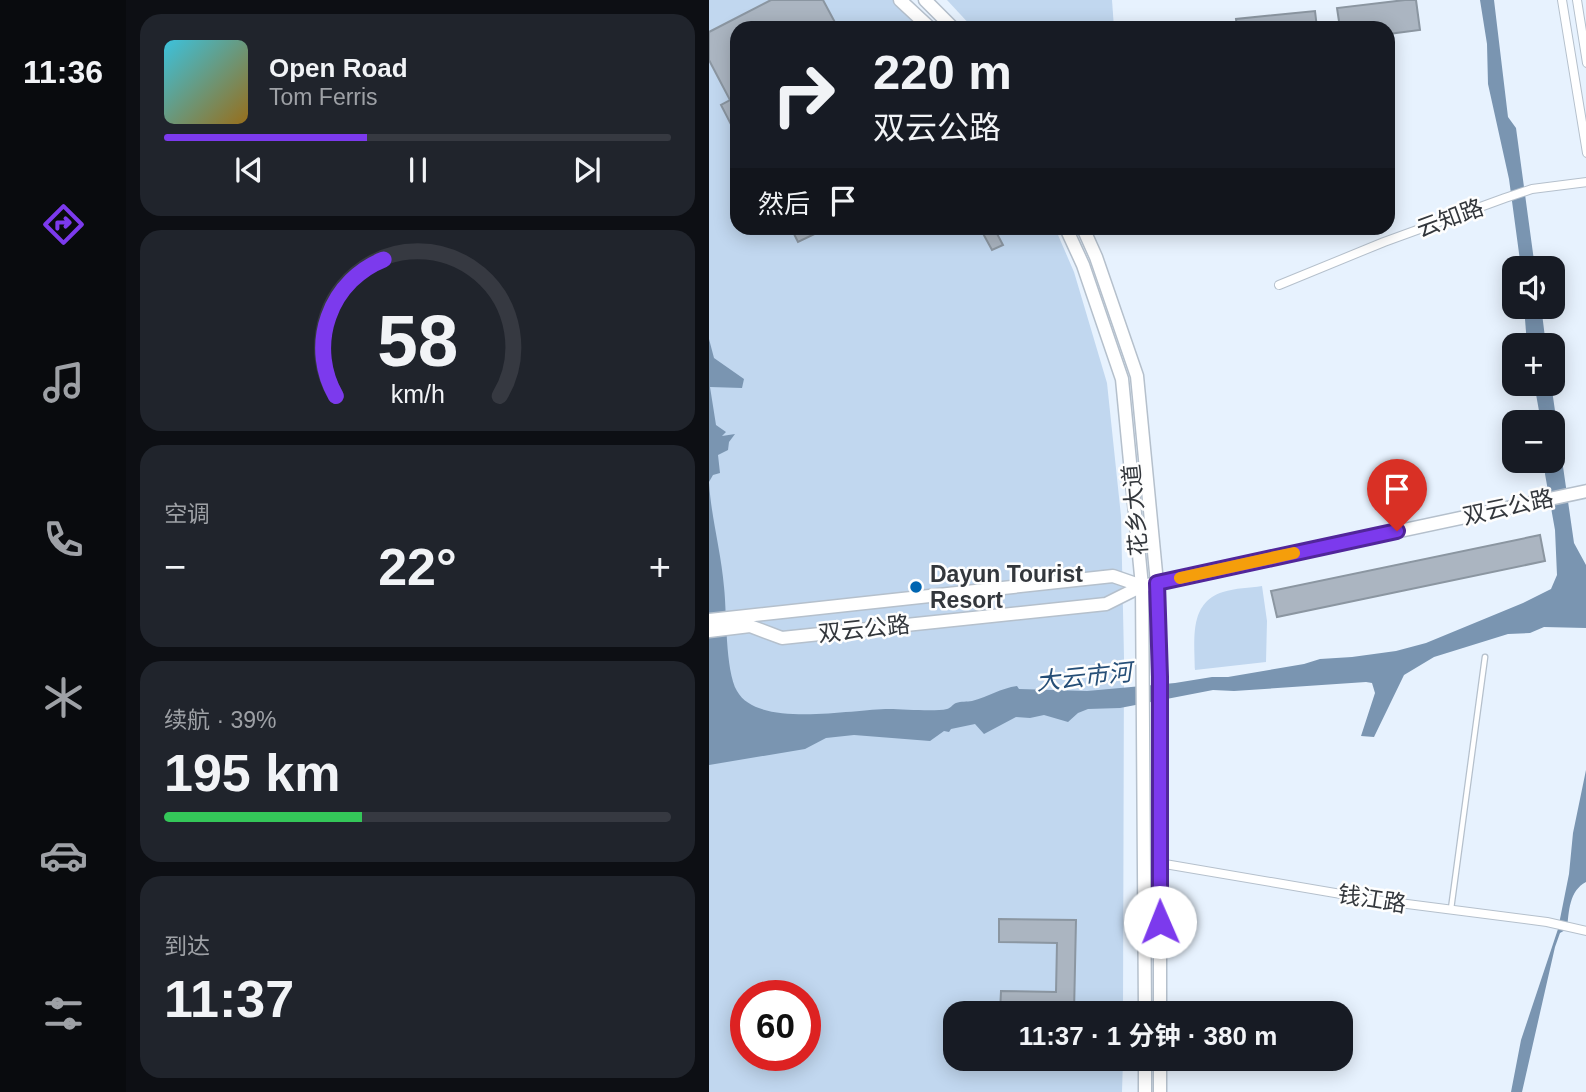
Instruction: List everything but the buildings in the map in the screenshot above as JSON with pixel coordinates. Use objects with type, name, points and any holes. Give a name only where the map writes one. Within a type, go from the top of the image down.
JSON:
[{"type":"main road","points":[[900,0],[922,21]]},
{"type":"main road","points":[[925,0],[946,21]]},
{"type":"main road","name":"花乡大道","points":[[1070,235],[1123,379],[1142,586],[1145,1001]]},
{"type":"main road","name":"花乡大道","points":[[1086,235],[1137,376],[1157,583],[1160,677],[1160,1001]]},
{"type":"main road","name":"双云公路","points":[[709,620],[750,626],[782,638],[1106,604],[1142,586],[1586,491]]},
{"type":"main road","name":"双云公路","points":[[709,631],[732,623],[1113,576],[1142,586]]},
{"type":"main road","points":[[1145,1071],[1145,1092]]},
{"type":"main road","points":[[1160,1071],[1160,1092]]},
{"type":"street","points":[[1562,0],[1586,153]]},
{"type":"street","points":[[1577,0],[1586,63]]},
{"type":"street","name":"云知路","points":[[1279,285],[1505,198],[1532,189],[1586,182]]},
{"type":"street","name":"钱江路","points":[[1159,863],[1376,900],[1547,922],[1586,931]]},
{"type":"lane","points":[[1451,910],[1485,657]]},
{"type":"shaded area","name":"Dayun Tourist Resort","points":[[709,0],[893,0],[916,21],[730,21],[730,235],[1058,235],[1074,272],[1107,383],[1121,516],[1124,658],[1123,1001],[943,1001],[943,1071],[1123,1071],[1122,1092],[709,1092]]},
{"type":"shaded area","points":[[947,0],[1112,0],[1114,21],[966,21]]},
{"type":"shaded area","points":[[1480,0],[1494,0],[1508,117],[1516,128],[1533,256],[1519,256],[1509,179],[1488,84],[1487,44]]},
{"type":"shaded area","points":[[1525,319],[1543,319],[1544,333],[1526,333]]},
{"type":"shaded area","points":[[709,339],[714,358],[744,379],[742,388],[710,387],[716,425],[726,432],[722,436],[735,434],[729,442],[728,450],[718,455],[720,473],[713,475],[709,482]]},
{"type":"shaded area","points":[[1536,396],[1553,396],[1555,410],[1539,410]]},
{"type":"shaded area","points":[[1564,473],[1574,543],[1586,565],[1586,628],[1544,627],[1530,633],[1508,634],[1434,657],[1404,675],[1374,737],[1361,736],[1375,693],[1372,683],[1366,682],[1213,690],[1120,708],[1088,709],[1068,722],[1044,715],[1016,717],[984,734],[975,724],[944,731],[930,741],[854,735],[826,738],[805,749],[709,765],[709,482],[723,574],[728,656],[733,682],[748,703],[764,710],[807,714],[889,709],[941,710],[958,702],[972,701],[1017,686],[1019,689],[1087,691],[1175,683],[1228,677],[1320,659],[1396,651],[1426,643],[1551,589],[1557,575],[1555,530],[1545,474]]},
{"type":"shaded area","points":[[1262,586],[1267,621],[1266,662],[1195,670],[1196,624],[1204,605],[1223,592]]},
{"type":"shaded area","points":[[1586,770],[1586,882],[1573,896],[1567,929],[1560,933],[1555,947],[1522,1092],[1511,1092],[1521,1040],[1558,929]]},
{"type":"slow traffic","points":[[1180,578],[1294,553]]},
{"type":"place","name":"Dayun Tourist Resort","points":[[916,587]]},
{"type":"route","points":[[1160,922],[1160,677],[1157,583],[1397,531]]},
{"type":"water label","name":"大云市河","points":[[1084,677]]}]
